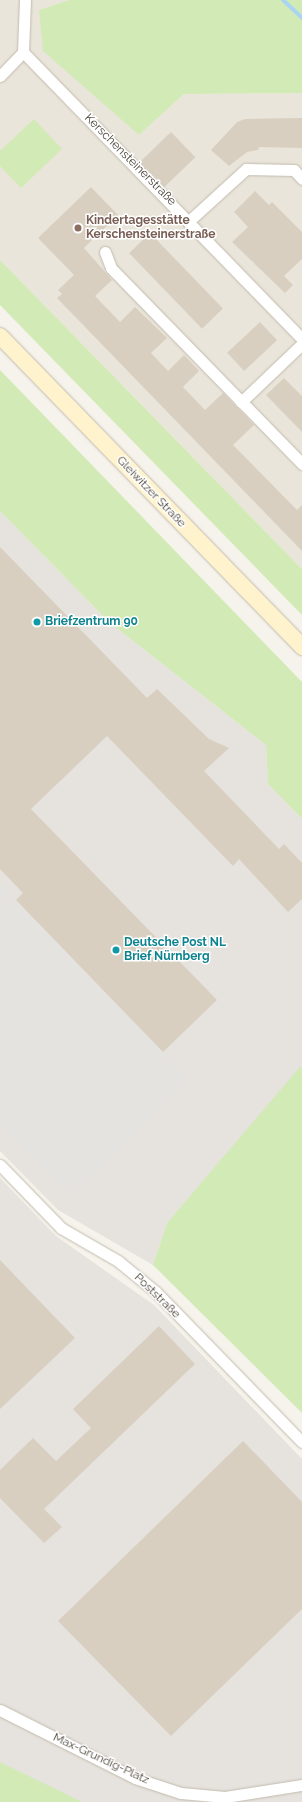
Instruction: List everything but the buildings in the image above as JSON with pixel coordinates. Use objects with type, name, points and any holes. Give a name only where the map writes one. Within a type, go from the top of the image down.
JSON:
[{"type":"main road","name":"Gleiwitzer Straße","points":[[0,336],[302,647]]},
{"type":"street","points":[[0,76],[23,52],[24,0]]},
{"type":"street","name":"Kerschensteinerstraße","points":[[23,52],[190,220],[302,339]]},
{"type":"street","points":[[190,220],[246,169],[294,170],[302,179]]},
{"type":"street","points":[[105,252],[111,268],[302,464]]},
{"type":"street","points":[[241,402],[302,344]]},
{"type":"street","name":"Poststraße","points":[[0,1165],[61,1228],[118,1261],[156,1292],[302,1442]]},
{"type":"street","name":"Max-Grundig-Platz","points":[[0,1710],[135,1778],[181,1792],[224,1797],[302,1786]]},
{"type":"shaded area","points":[[0,0],[69,0],[39,10],[139,135],[184,94],[302,93],[302,569],[0,260]]},
{"type":"shaded area","points":[[0,511],[109,622],[266,745],[268,784],[302,819],[302,1068],[167,1223],[153,1265],[58,1210],[0,1151]]},
{"type":"shaded area","points":[[0,885],[190,1080],[72,1195],[0,1123]]},
{"type":"shaded area","points":[[0,1178],[56,1236],[154,1305],[302,1459],[302,1802],[0,1802]]},
{"type":"green space","points":[[69,0],[302,0],[302,93],[184,94],[139,135],[43,51],[39,10]]},
{"type":"green space","points":[[34,119],[62,149],[21,188],[0,166],[0,151]]},
{"type":"green space","points":[[0,260],[302,569],[302,615],[0,305]]},
{"type":"green space","points":[[0,370],[302,682],[302,819],[268,784],[266,745],[109,622],[0,511]]},
{"type":"green space","points":[[300,1067],[302,1068],[302,1413],[153,1265],[167,1223]]},
{"type":"green space","points":[[0,1762],[82,1802],[0,1802]]},
{"type":"waterway","points":[[283,0],[302,18]]},
{"type":"place","name":"Kindertagesstätte Kerschensteinerstraße","points":[[78,228]]},
{"type":"place","name":"Briefzentrum 90","points":[[37,622]]},
{"type":"place","name":"Deutsche Post NL Brief Nürnberg","points":[[116,950]]}]
